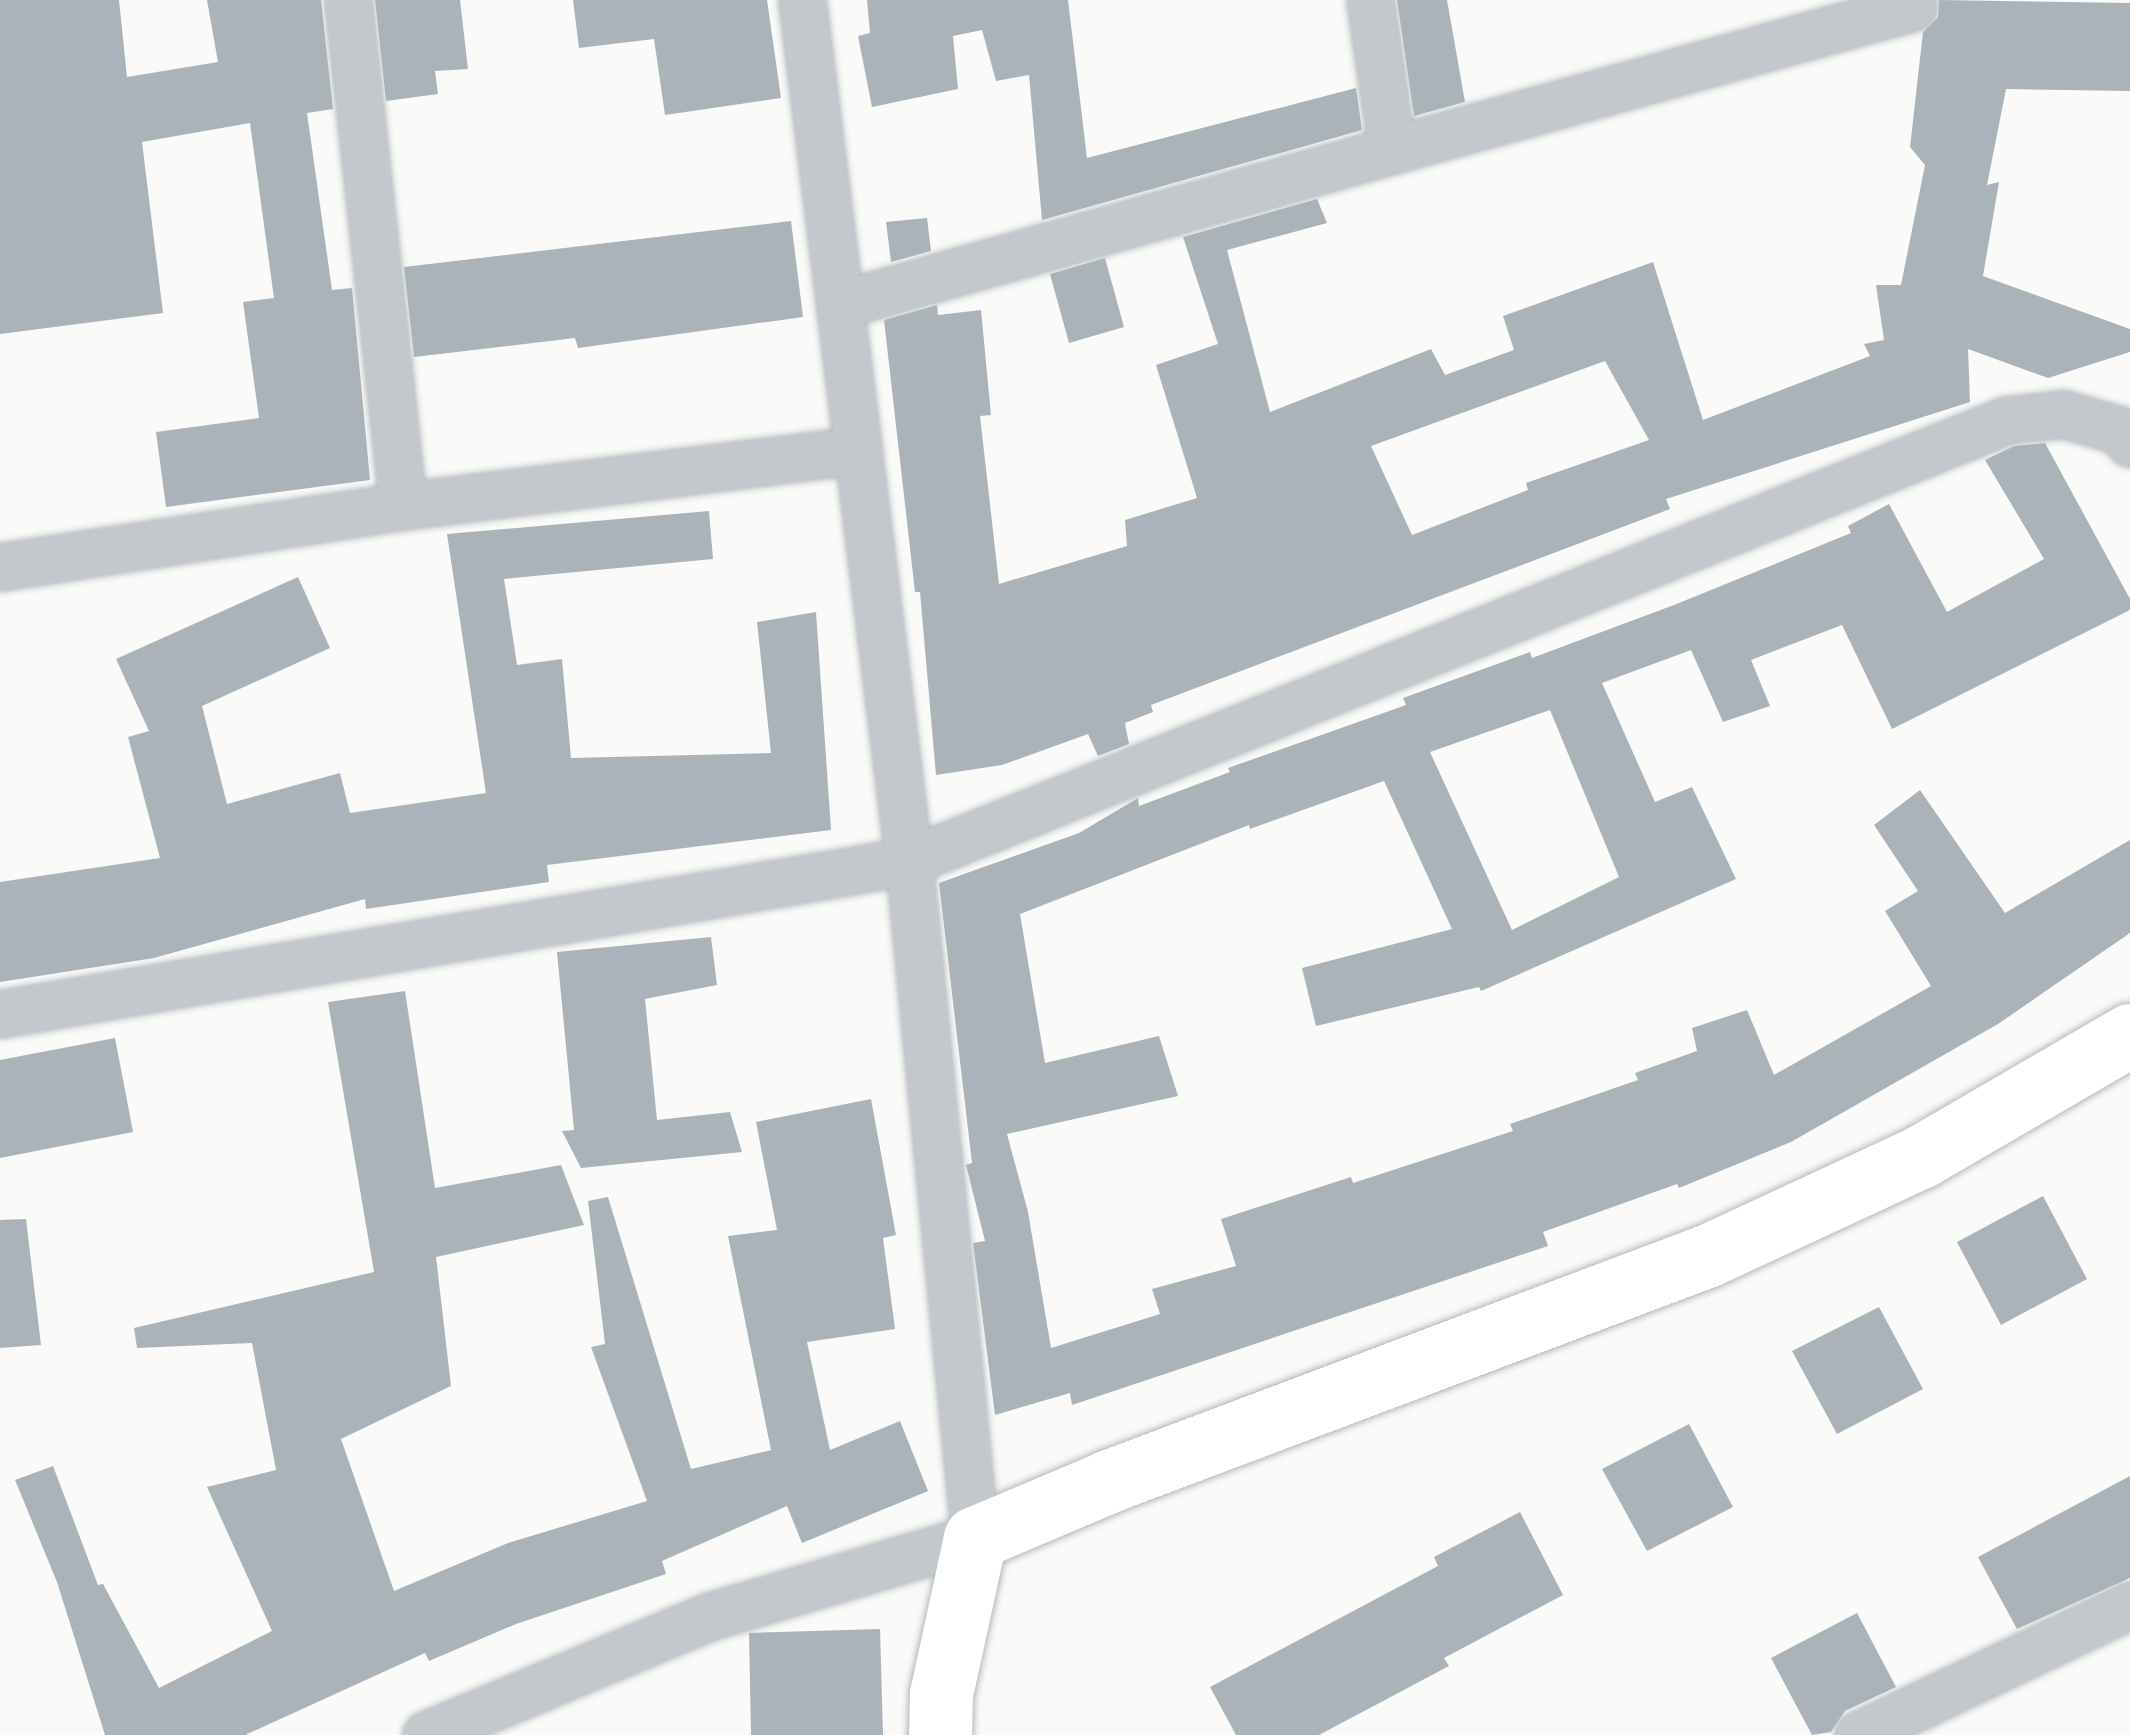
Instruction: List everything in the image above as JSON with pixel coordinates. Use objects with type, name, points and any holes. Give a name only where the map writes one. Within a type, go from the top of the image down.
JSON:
[{"type":"main road","points":[[940,1735],[941,1694],[975,1538],[1109,1481],[1709,1256],[1922,1156],[2130,1035]]},
{"type":"street","points":[[348,0],[403,506]]},
{"type":"street","points":[[426,1735],[711,1616],[975,1538],[909,861],[802,0]]},
{"type":"street","points":[[1370,0],[1392,150]]},
{"type":"street","points":[[842,304],[1917,2]]},
{"type":"street","points":[[0,1014],[909,861],[2006,420],[2063,414],[2120,430],[2130,443]]},
{"type":"street","points":[[0,567],[403,506],[859,450]]},
{"type":"street","points":[[1858,1735],[2130,1605]]},
{"type":"building","points":[[0,0],[119,0],[127,77],[218,62],[207,0],[321,0],[333,109],[307,113],[332,290],[352,288],[370,480],[166,507],[156,432],[259,418],[243,302],[274,298],[250,123],[142,142],[163,313],[0,334]]},
{"type":"building","points":[[375,0],[460,0],[468,69],[435,71],[438,94],[386,101]]},
{"type":"building","points":[[573,0],[767,0],[781,98],[665,115],[654,39],[579,48]]},
{"type":"building","points":[[867,0],[1068,0],[1087,158],[1356,88],[1362,130],[1042,220],[1029,75],[996,81],[982,30],[953,36],[958,89],[872,107],[858,36],[870,33]]},
{"type":"building","points":[[1397,0],[1447,0],[1465,102],[1414,116]]},
{"type":"building","points":[[1939,0],[2130,3],[2130,91],[2006,89],[1987,185],[1999,182],[1983,276],[2130,329],[2130,352],[2048,378],[1968,349],[1970,402],[1666,499],[1670,509],[1151,705],[1153,712],[1125,723],[1129,744],[1098,756],[1088,734],[1002,765],[936,775],[920,592],[915,592],[884,320],[937,305],[938,315],[981,310],[991,415],[980,416],[999,584],[1127,546],[1125,520],[1197,498],[1156,365],[1218,344],[1183,237],[1317,199],[1327,223],[1227,250],[1270,412],[1431,349],[1445,375],[1514,350],[1503,316],[1653,262],[1703,420],[1870,356],[1864,344],[1884,340],[1876,285],[1901,285],[1925,165],[1910,147],[1923,32],[1938,17]],"holes":[[[1605,361],[1649,440],[1526,483],[1528,490],[1412,535],[1371,446]]]},
{"type":"building","points":[[927,218],[931,251],[891,262],[886,222]]},
{"type":"building","points":[[791,221],[803,317],[578,348],[575,338],[414,357],[404,267]]},
{"type":"building","points":[[1105,258],[1124,327],[1069,343],[1050,274]]},
{"type":"building","points":[[2045,443],[2130,599],[2130,610],[1892,729],[1842,625],[1751,660],[1770,706],[1723,722],[1691,650],[1602,683],[1655,802],[1692,787],[1736,879],[1481,991],[1479,987],[1316,1026],[1302,968],[1452,929],[1384,781],[1250,829],[1249,825],[1020,914],[1045,1063],[1159,1036],[1178,1096],[1007,1134],[1028,1212],[1051,1348],[1160,1314],[1152,1289],[1236,1266],[1221,1219],[1351,1177],[1353,1183],[1513,1131],[1510,1124],[1638,1080],[1635,1073],[1697,1051],[1692,1028],[1747,1010],[1774,1075],[1931,986],[1885,911],[1918,891],[1874,825],[1920,790],[2005,913],[2130,840],[2130,933],[1998,1024],[1791,1142],[1679,1188],[1677,1184],[1543,1232],[1548,1246],[1072,1405],[1070,1393],[995,1415],[973,1243],[985,1241],[966,1165],[972,1163],[939,883],[1079,833],[1138,798],[1139,806],[1230,772],[1228,768],[1406,705],[1403,698],[1530,652],[1532,658],[1674,605],[1851,533],[1848,526],[1889,504],[1947,612],[2044,559],[1985,460],[2014,446]],"holes":[[[1550,710],[1619,877],[1512,930],[1430,752]]]},
{"type":"building","points":[[709,511],[713,559],[504,579],[517,665],[562,659],[571,758],[771,753],[757,622],[816,612],[831,830],[547,865],[549,882],[366,909],[365,899],[154,958],[0,982],[0,882],[160,858],[128,737],[149,731],[116,659],[298,577],[330,648],[202,706],[227,804],[340,773],[350,813],[486,793],[447,534]]},
{"type":"building","points":[[711,937],[717,985],[645,999],[657,1120],[730,1112],[742,1152],[581,1168],[562,1131],[574,1130],[557,952]]},
{"type":"building","points":[[405,991],[435,1188],[561,1165],[584,1225],[436,1257],[451,1386],[341,1439],[394,1591],[508,1543],[647,1501],[591,1347],[605,1344],[588,1201],[608,1197],[691,1469],[771,1450],[728,1236],[777,1230],[756,1122],[871,1099],[896,1235],[883,1238],[895,1329],[807,1342],[830,1450],[900,1421],[928,1491],[802,1543],[787,1506],[662,1561],[666,1574],[516,1624],[429,1661],[425,1653],[245,1735],[105,1735],[57,1582],[15,1480],[53,1466],[98,1585],[103,1584],[159,1688],[272,1631],[207,1487],[276,1470],[252,1343],[137,1348],[134,1328],[374,1272],[328,1002]]},
{"type":"building","points":[[115,1038],[133,1132],[0,1158],[0,1060]]},
{"type":"building","points":[[2043,1196],[2087,1279],[2001,1325],[1957,1242]]},
{"type":"building","points":[[26,1219],[41,1345],[0,1348],[0,1220]]},
{"type":"building","points":[[1879,1307],[1923,1389],[1837,1434],[1792,1351]]},
{"type":"building","points":[[1689,1424],[1733,1507],[1647,1551],[1602,1469]]},
{"type":"building","points":[[2130,1476],[2130,1578],[2017,1629],[1978,1557]]},
{"type":"building","points":[[1520,1512],[1563,1595],[1444,1658],[1449,1666],[1319,1735],[1236,1735],[1210,1687],[1438,1566],[1434,1557]]},
{"type":"building","points":[[1857,1613],[1896,1687],[1845,1711],[1831,1732],[1812,1735],[1771,1658]]},
{"type":"building","points":[[880,1629],[883,1735],[751,1735],[749,1633]]}]
